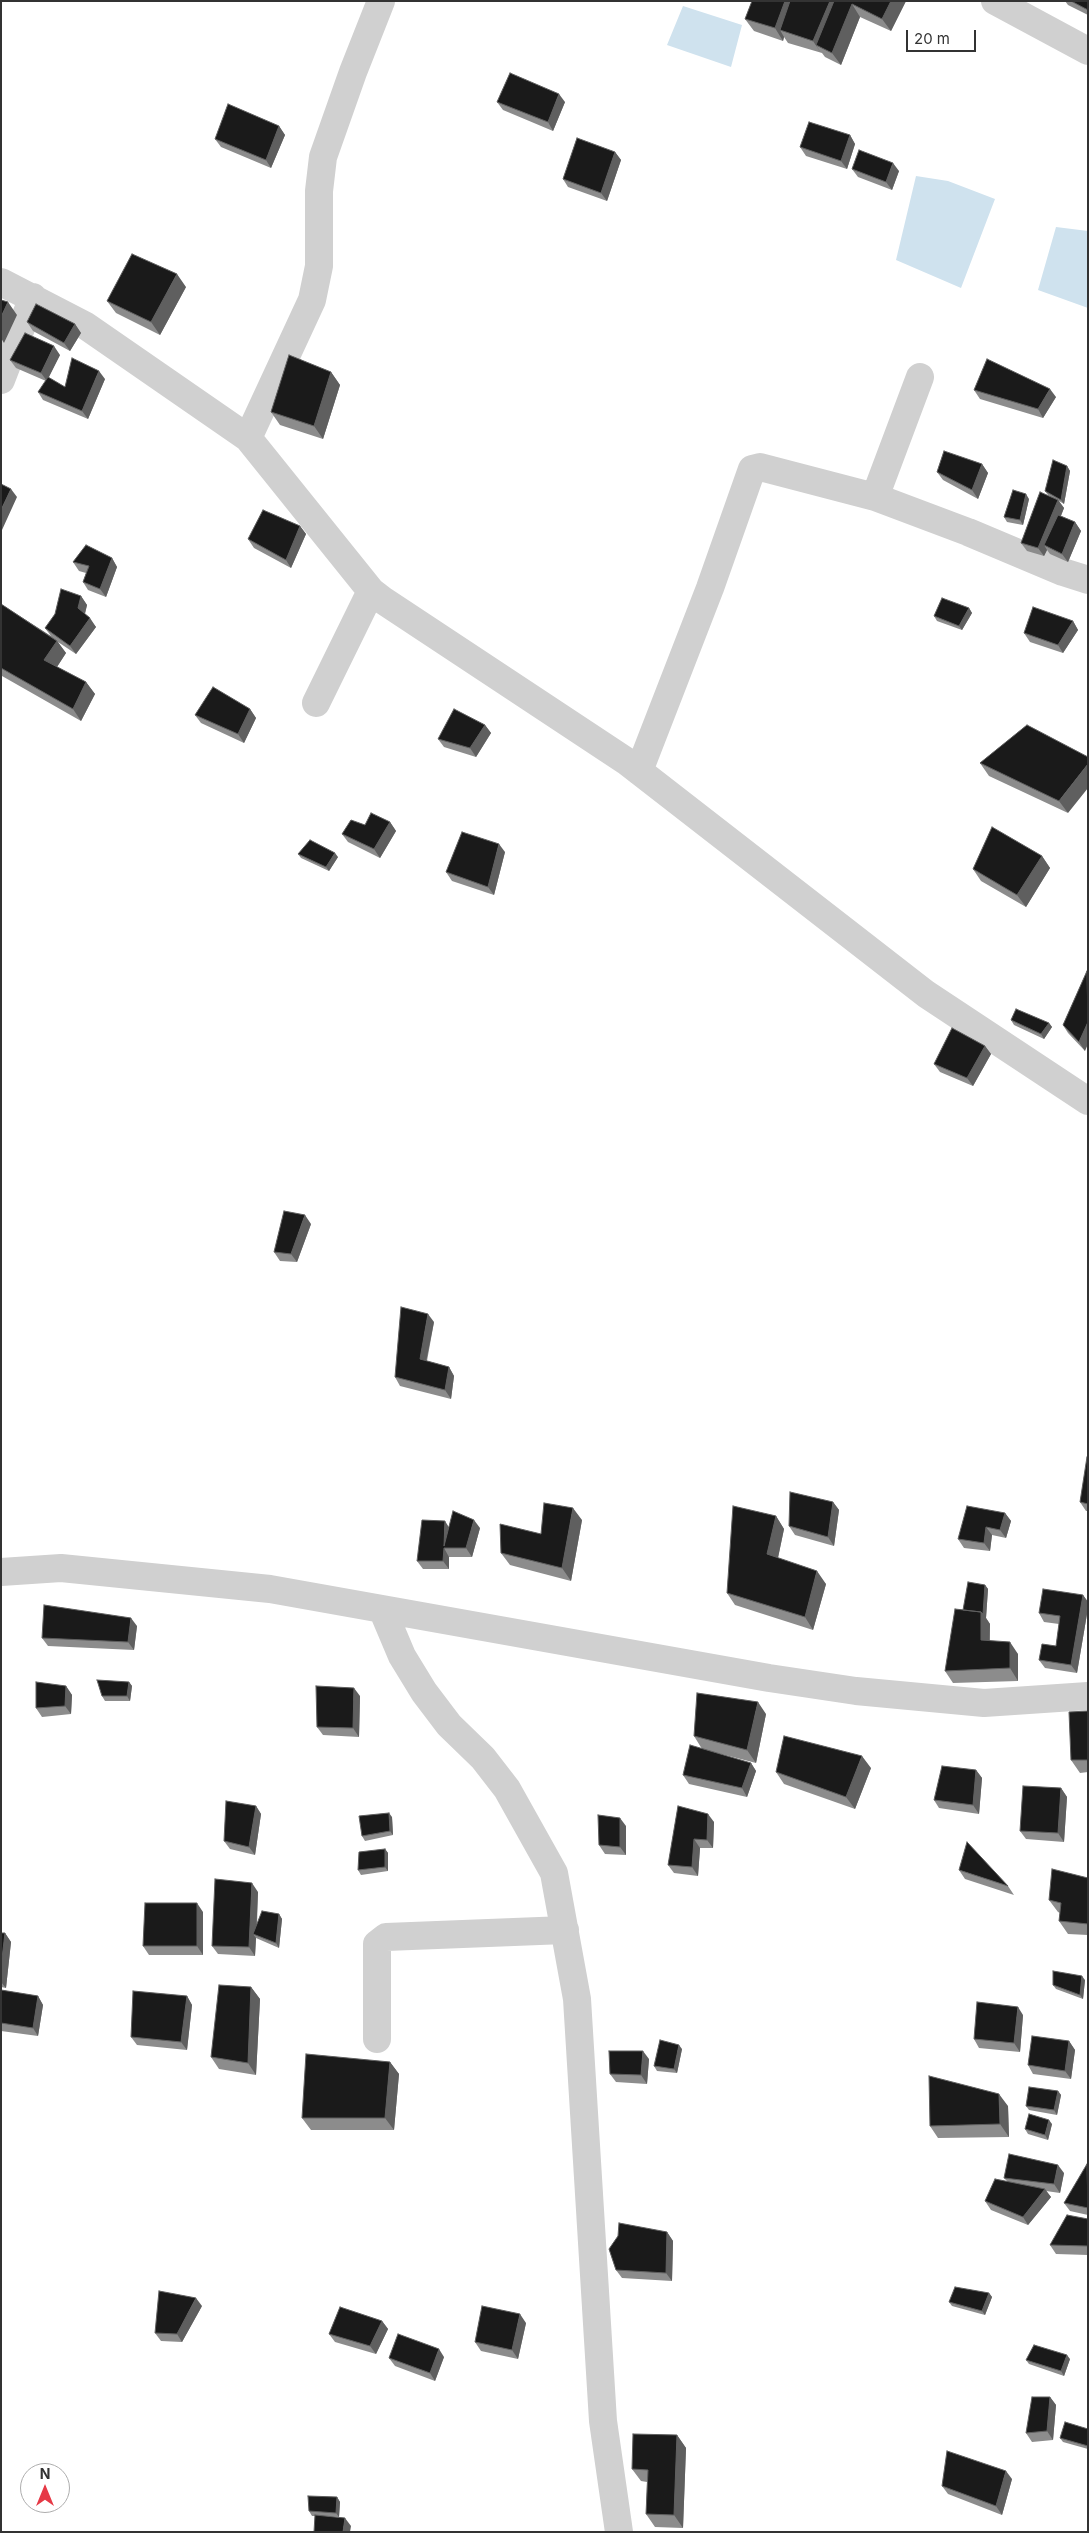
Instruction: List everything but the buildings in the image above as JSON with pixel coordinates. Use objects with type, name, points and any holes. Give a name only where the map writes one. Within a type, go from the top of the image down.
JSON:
[{"type":"street","points":[[248,438],[312,300],[319,266],[319,191],[323,157],[352,72],[381,1]]},
{"type":"street","points":[[995,1],[1088,51]]},
{"type":"street","points":[[1,282],[86,326],[248,438],[371,591],[639,771],[926,994],[1088,1101]]},
{"type":"street","points":[[1,380],[33,297]]},
{"type":"street","points":[[876,497],[920,377]]},
{"type":"street","points":[[639,771],[710,588],[752,469],[760,467],[876,497],[968,532],[1063,572],[1088,580]]},
{"type":"street","points":[[316,703],[371,591]]},
{"type":"street","points":[[1,1572],[61,1568],[261,1588],[769,1678],[856,1691],[984,1703],[1088,1696]]},
{"type":"street","points":[[383,1611],[402,1656],[424,1692],[449,1725],[483,1758],[507,1789],[554,1873],[577,1999],[604,2421],[619,2532]]},
{"type":"street","points":[[376,2039],[376,1944],[386,1937],[564,1930]]},
{"type":"water","points":[[683,6],[742,25],[731,67],[667,45]]},
{"type":"water","points":[[916,176],[948,181],[995,199],[961,288],[896,260]]},
{"type":"water","points":[[1056,227],[1088,231],[1088,308],[1038,290]]}]
